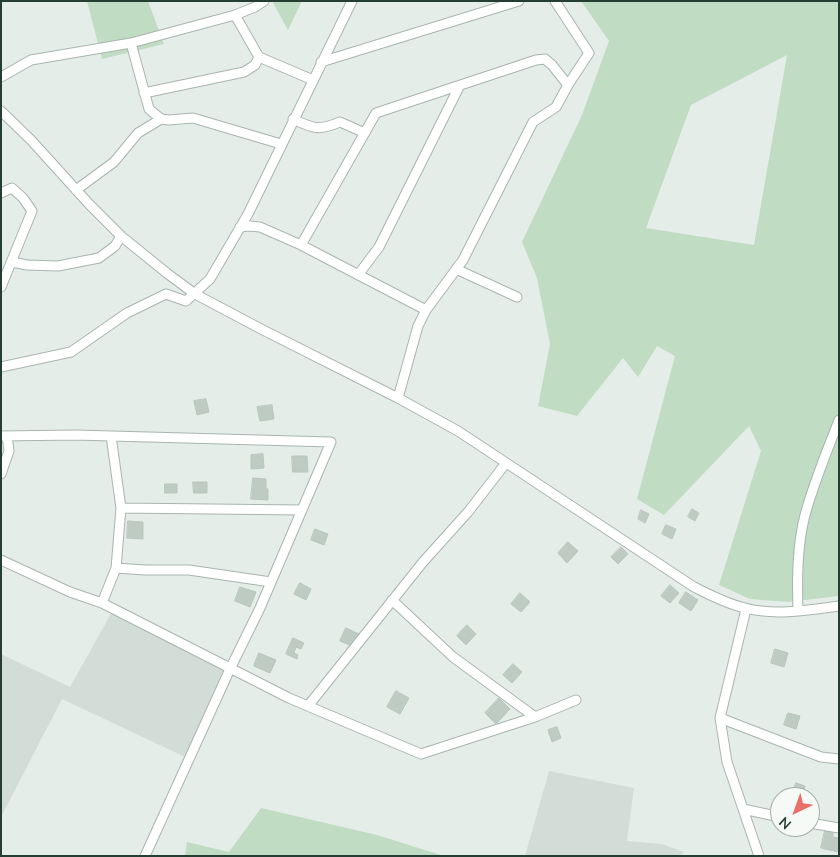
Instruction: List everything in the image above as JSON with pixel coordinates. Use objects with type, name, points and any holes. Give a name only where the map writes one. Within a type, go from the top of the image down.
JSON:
[{"type":"street","points":[[1,77],[31,60],[131,43],[235,15],[255,8],[264,1]]},
{"type":"street","points":[[1,366],[70,352],[127,313],[166,294],[186,301],[210,279],[240,227],[352,1]]},
{"type":"street","points":[[321,62],[519,1]]},
{"type":"street","points":[[398,398],[418,326],[426,310],[463,260],[533,122],[556,107],[589,53],[555,1]]},
{"type":"street","points":[[235,15],[259,57],[313,80]]},
{"type":"street","points":[[131,43],[149,109],[161,119],[193,118],[281,144]]},
{"type":"street","points":[[144,93],[244,72],[255,65],[259,57]]},
{"type":"street","points":[[301,245],[376,113],[536,60],[545,60],[552,65],[568,85]]},
{"type":"street","points":[[358,276],[380,247],[460,85]]},
{"type":"street","points":[[1,111],[31,140],[121,236],[195,294],[398,398],[458,431],[694,586],[714,597],[746,609],[769,611],[798,611],[839,606]]},
{"type":"street","points":[[76,190],[114,162],[138,133],[161,119]]},
{"type":"street","points":[[293,119],[310,127],[317,128],[325,128],[340,122],[365,133]]},
{"type":"street","points":[[1,193],[12,188],[24,198],[32,212],[1,287]]},
{"type":"street","points":[[240,227],[260,227],[301,245],[426,310]]},
{"type":"street","points":[[12,262],[27,265],[58,266],[100,258],[115,246],[121,236]]},
{"type":"street","points":[[456,268],[517,297]]},
{"type":"street","points":[[798,611],[798,571],[805,517],[839,420]]},
{"type":"street","points":[[1,474],[9,451],[4,436],[111,436],[331,442],[271,582],[145,856]]},
{"type":"street","points":[[102,604],[116,568],[121,508],[111,436]]},
{"type":"street","points":[[308,706],[392,600],[468,512],[506,463]]},
{"type":"street","points":[[121,508],[302,510]]},
{"type":"street","points":[[1,560],[70,592],[102,604],[308,706],[421,754],[536,717],[576,700]]},
{"type":"street","points":[[116,568],[189,570],[271,582]]},
{"type":"street","points":[[392,600],[453,657],[536,717]]},
{"type":"street","points":[[746,609],[720,718],[727,762],[759,856]]},
{"type":"street","points":[[720,718],[821,757],[839,759]]},
{"type":"street","points":[[743,809],[770,815]]},
{"type":"street","points":[[820,825],[839,828]]},
{"type":"shaded area","points":[[112,612],[226,665],[185,757],[62,699],[1,817],[1,654],[70,687]]},
{"type":"shaded area","points":[[549,771],[634,788],[627,841],[662,844],[684,852],[681,856],[525,856]]},
{"type":"green space","points":[[87,1],[148,1],[164,44],[102,59]]},
{"type":"green space","points":[[272,1],[302,1],[288,30]]},
{"type":"green space","points":[[581,1],[839,1],[839,596],[788,602],[750,599],[719,585],[761,451],[749,426],[664,515],[637,499],[675,356],[657,346],[638,377],[623,358],[577,416],[538,406],[550,344],[537,278],[522,242],[582,115],[609,41]],"holes":[[[787,55],[754,245],[646,228],[691,105]]]},
{"type":"green space","points":[[261,808],[377,835],[444,856],[185,856],[187,842],[229,852]]},
{"type":"building","points":[[206,399],[209,412],[197,415],[194,401]]},
{"type":"building","points":[[272,405],[274,419],[260,421],[257,407]]},
{"type":"building","points":[[263,454],[264,468],[251,469],[251,455]]},
{"type":"building","points":[[292,456],[307,456],[308,472],[293,472]]},
{"type":"building","points":[[253,478],[266,479],[268,500],[251,499]]},
{"type":"building","points":[[193,482],[207,482],[207,493],[194,493]]},
{"type":"building","points":[[165,484],[177,484],[177,493],[165,493]]},
{"type":"building","points":[[692,509],[699,513],[695,521],[688,517]]},
{"type":"building","points":[[641,510],[649,514],[645,523],[638,519]]},
{"type":"building","points":[[128,521],[143,522],[143,539],[127,538]]},
{"type":"building","points":[[666,525],[676,529],[672,539],[662,534]]},
{"type":"building","points":[[315,529],[328,534],[324,545],[311,540]]},
{"type":"building","points":[[568,542],[578,551],[567,563],[558,553]]},
{"type":"building","points":[[621,547],[628,554],[618,564],[611,557]]},
{"type":"building","points":[[300,583],[311,589],[306,600],[294,594]]},
{"type":"building","points":[[670,585],[679,593],[670,603],[661,596]]},
{"type":"building","points":[[240,587],[256,592],[250,607],[235,601]]},
{"type":"building","points":[[686,592],[698,600],[691,611],[679,603]]},
{"type":"building","points":[[520,593],[530,602],[521,612],[511,604]]},
{"type":"building","points":[[467,625],[476,634],[466,645],[457,636]]},
{"type":"building","points":[[346,628],[359,634],[354,647],[340,641]]},
{"type":"building","points":[[293,638],[304,643],[301,649],[296,647],[294,653],[298,655],[297,659],[286,654]]},
{"type":"building","points":[[775,649],[788,653],[784,667],[771,663]]},
{"type":"building","points":[[259,653],[276,660],[270,673],[254,666]]},
{"type":"building","points":[[513,664],[522,672],[512,683],[503,675]]},
{"type":"building","points":[[396,691],[409,698],[400,714],[387,707]]},
{"type":"building","points":[[499,698],[510,709],[496,724],[485,713]]},
{"type":"building","points":[[788,713],[800,716],[796,729],[784,725]]},
{"type":"building","points":[[557,727],[561,738],[552,742],[548,730]]},
{"type":"building","points":[[796,783],[805,786],[805,787],[795,787]]},
{"type":"building","points":[[825,831],[833,833],[833,837],[839,838],[838,852],[821,848]]}]
